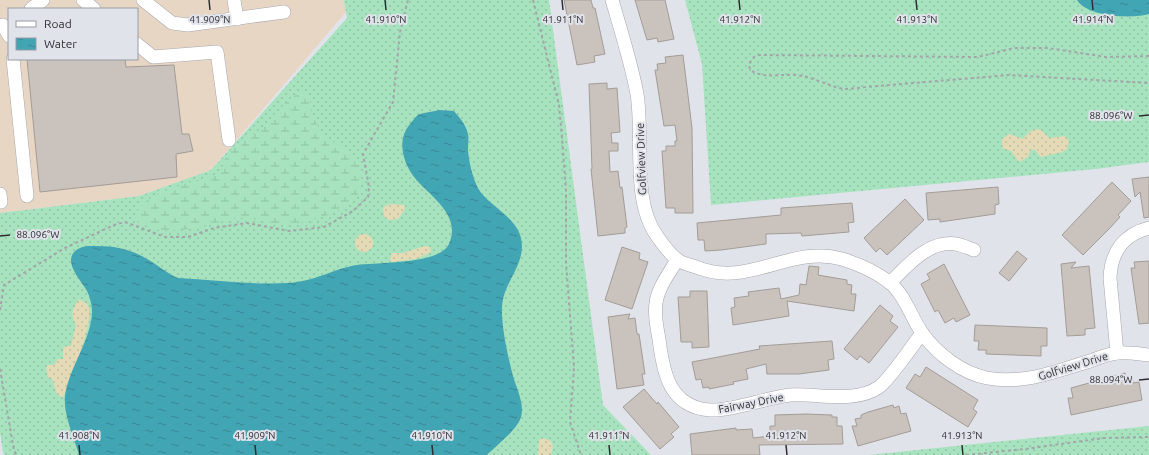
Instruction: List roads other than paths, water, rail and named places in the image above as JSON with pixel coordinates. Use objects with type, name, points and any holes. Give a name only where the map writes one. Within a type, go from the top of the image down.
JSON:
[{"type":"street","points":[[32,8],[43,0]]},
{"type":"street","points":[[83,0],[93,8]]},
{"type":"street","points":[[234,0],[237,19]]},
{"type":"street","name":"Golfview Drive","points":[[612,0],[630,62],[637,95],[640,123],[642,199],[647,220],[677,260],[711,273],[731,274],[753,271],[791,259],[819,256],[836,258],[853,263],[866,268],[890,283],[899,293],[922,333],[945,358],[966,371],[987,378],[1028,379],[1117,353],[1149,355]]},
{"type":"street","points":[[152,2],[172,23],[188,26],[284,12]]},
{"type":"street","points":[[138,45],[153,57],[217,52],[228,140]]},
{"type":"street","points":[[13,60],[27,196]]},
{"type":"street","points":[[1117,353],[1110,266],[1122,241],[1136,232],[1149,228]]},
{"type":"street","points":[[890,283],[917,257],[930,248],[942,244],[955,244],[974,250]]},
{"type":"street","name":"Fairway Drive","points":[[677,260],[661,287],[656,302],[656,317],[663,370],[672,389],[683,401],[700,408],[720,410],[758,400],[789,396],[849,396],[867,393],[880,386],[922,333]]},
{"type":"water","points":[[1077,0],[1149,0],[1149,14],[1141,16],[1110,15],[1090,10],[1082,6]]},
{"type":"water","points":[[439,110],[454,111],[466,128],[468,134],[470,164],[478,188],[487,199],[513,223],[521,238],[521,256],[503,298],[502,315],[507,351],[520,396],[522,412],[516,427],[506,437],[487,455],[79,455],[67,418],[65,403],[67,385],[88,333],[92,312],[88,293],[77,276],[72,264],[71,259],[73,254],[78,249],[85,246],[98,246],[124,249],[151,261],[178,278],[247,283],[297,282],[357,265],[407,261],[433,256],[443,251],[449,244],[452,233],[451,224],[448,215],[442,206],[420,184],[410,171],[404,157],[402,143],[406,130],[418,115]]}]
